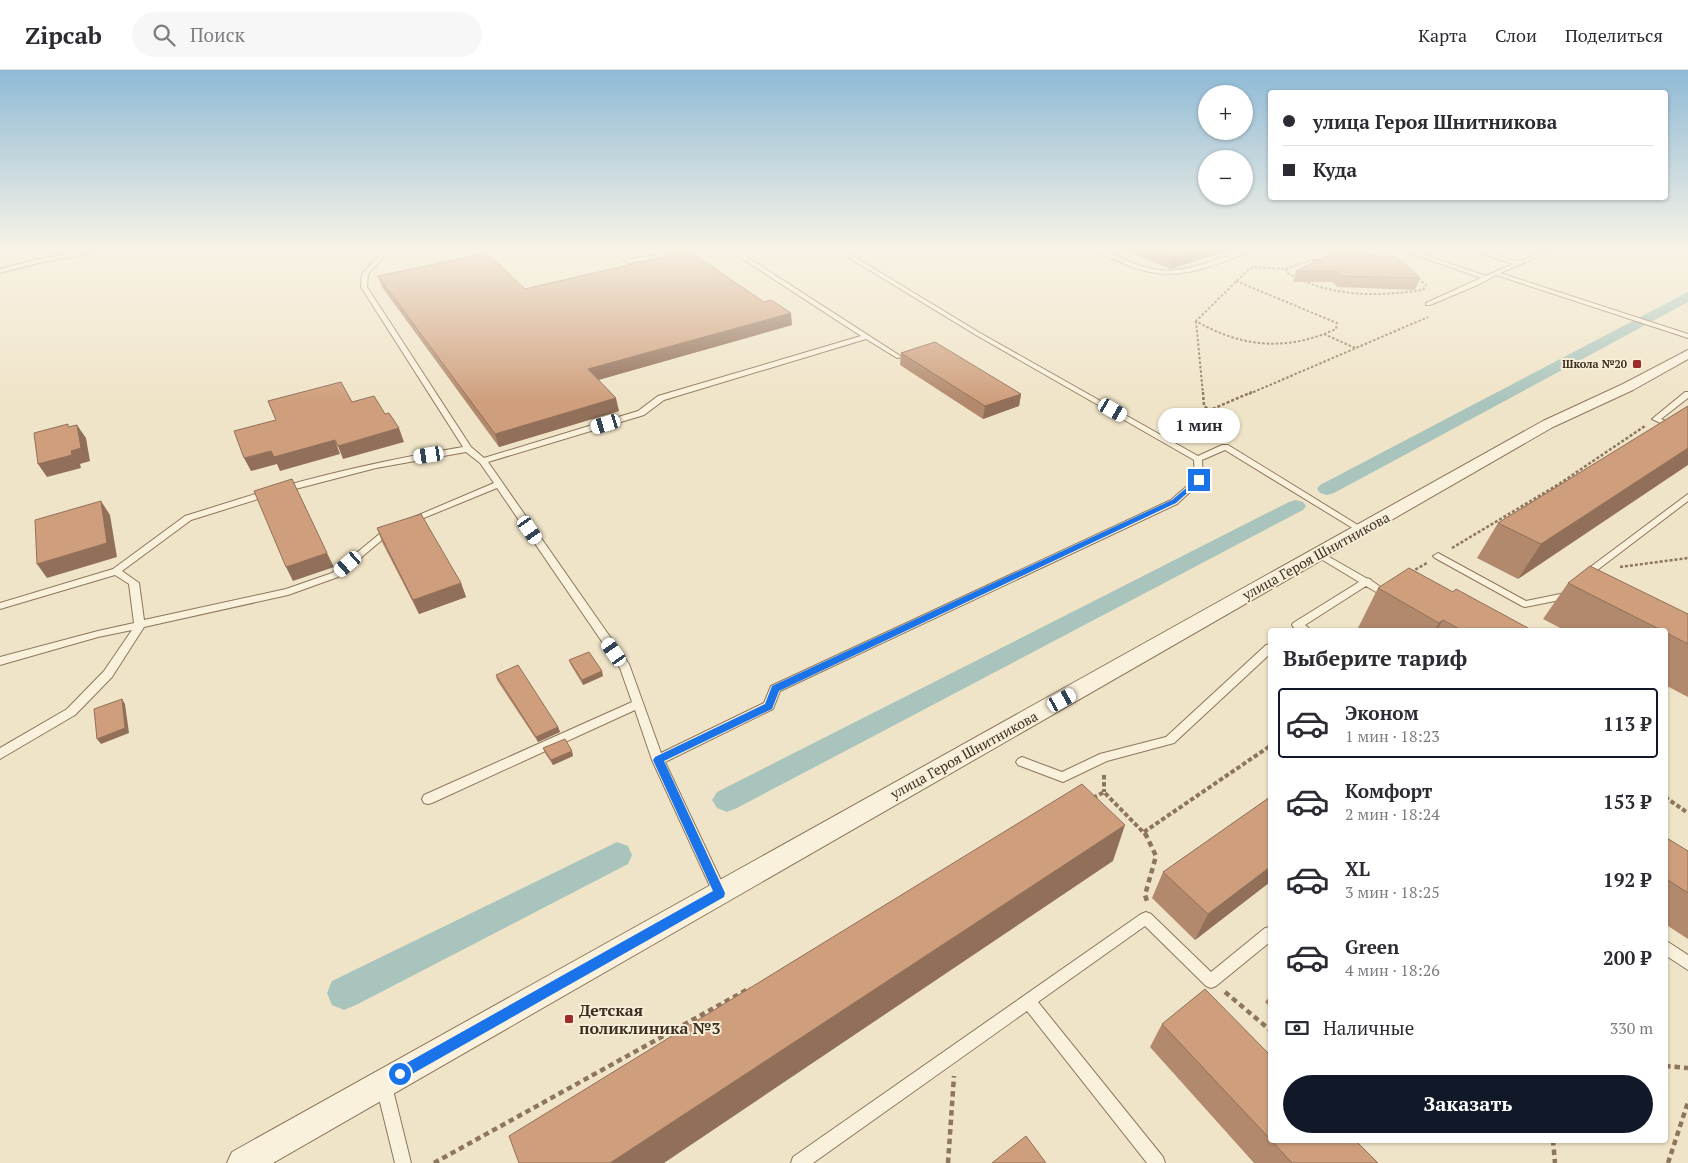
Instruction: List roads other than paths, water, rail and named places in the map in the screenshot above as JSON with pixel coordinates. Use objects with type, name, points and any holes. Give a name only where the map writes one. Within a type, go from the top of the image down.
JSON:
[{"type":"street","name":"улица Героя Шнитникова","points":[[243,1163],[1548,424],[1628,387],[1688,354]]},
{"type":"lane","points":[[372,299],[468,449],[484,461],[625,667],[658,760],[720,893]]},
{"type":"lane","points":[[809,299],[899,357]]},
{"type":"lane","points":[[920,299],[1198,459]]},
{"type":"lane","points":[[1428,304],[1440,299]]},
{"type":"lane","points":[[1574,299],[1688,336]]},
{"type":"lane","points":[[484,461],[641,413],[661,398],[867,336]]},
{"type":"lane","points":[[1688,394],[1656,419],[1688,434]]},
{"type":"lane","points":[[1198,459],[1225,447],[1362,530]]},
{"type":"lane","points":[[0,606],[116,570],[188,518],[329,475],[390,461],[468,449]]},
{"type":"lane","points":[[658,760],[769,706],[775,689],[1174,502],[1199,480],[1198,459]]},
{"type":"lane","points":[[0,662],[98,634],[288,592],[335,576],[386,531],[499,484]]},
{"type":"lane","points":[[1438,556],[1525,604],[1581,592],[1592,570],[1688,496]]},
{"type":"lane","points":[[1319,554],[1367,581],[1397,601]]},
{"type":"lane","points":[[0,754],[71,712],[108,674],[140,626],[134,583],[116,570]]},
{"type":"lane","points":[[1298,628],[1367,581]]},
{"type":"lane","points":[[1022,762],[1063,777],[1104,757],[1170,740],[1268,650]]},
{"type":"lane","points":[[428,798],[638,704]]},
{"type":"lane","points":[[799,1163],[1146,918],[1211,981],[1268,934]]},
{"type":"lane","points":[[1668,949],[1688,964]]},
{"type":"lane","points":[[1028,1001],[1157,1163]]},
{"type":"lane","points":[[384,1083],[403,1163]]},
{"type":"waterway","points":[[1327,489],[1682,299]]},
{"type":"waterway","points":[[727,800],[1296,506]]},
{"type":"waterway","points":[[344,993],[617,855]]},
{"type":"place","name":"Школа №20","points":[[1637,364]]},
{"type":"place","name":"Детская поликлиника №3","points":[[569,1019]]}]
